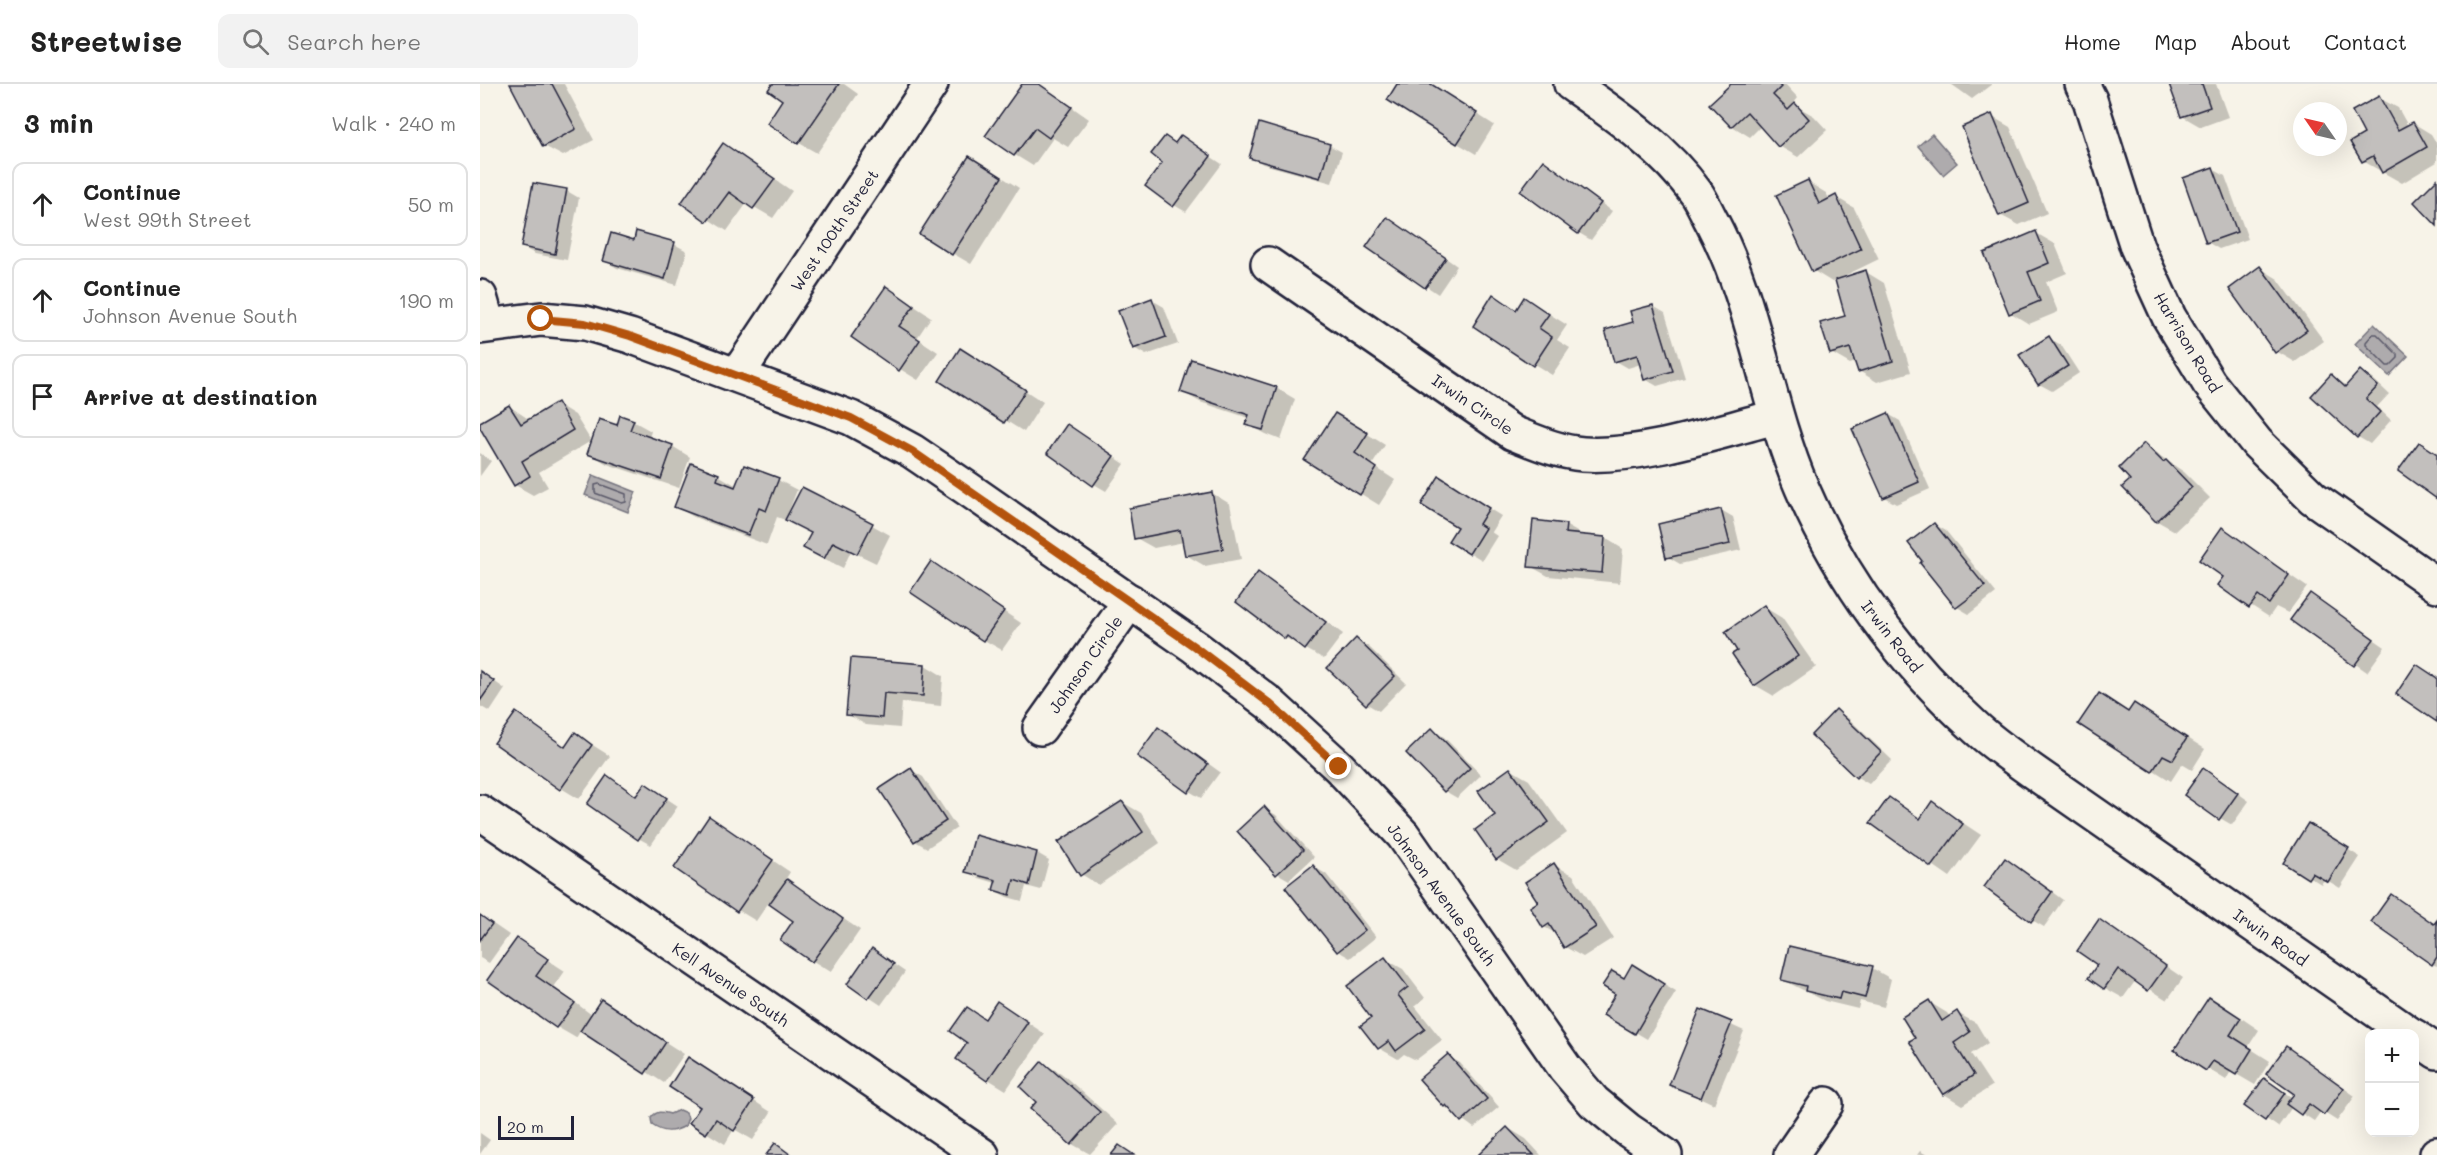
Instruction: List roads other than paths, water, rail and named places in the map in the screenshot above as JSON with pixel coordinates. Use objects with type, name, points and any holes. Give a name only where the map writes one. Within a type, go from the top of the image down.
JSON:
[{"type":"street","name":"West 100th Street","points":[[737,375],[931,84]]},
{"type":"street","name":"Irwin Road","points":[[1571,84],[1613,112],[1659,149],[1697,195],[1725,247],[1745,303],[1776,417],[1802,487],[1829,544],[1874,617],[1922,675],[1975,727],[2035,773],[2403,1029]]},
{"type":"street","name":"Harrison Road","points":[[2082,84],[2090,100],[2137,247],[2169,316],[2209,383],[2257,443],[2313,498],[2437,585]]},
{"type":"street","name":"Irwin Circle","points":[[1268,264],[1513,433],[1547,447],[1582,454],[1617,454],[1652,448],[1776,417]]},
{"type":"street","name":"Johnson Avenue South","points":[[483,316],[585,323],[630,336],[851,418],[912,451],[1130,601],[1269,703],[1339,767],[1403,835],[1565,1068],[1594,1102],[1628,1130],[1665,1155]]},
{"type":"street","name":"Johnson Circle","points":[[1040,728],[1130,601]]},
{"type":"street","name":"Kell Avenue South","points":[[480,812],[982,1155]]},
{"type":"street","points":[[2419,1039],[2437,1052]]},
{"type":"street","points":[[1791,1155],[1826,1104]]},
{"type":"water","points":[[1932,134],[1957,163],[1943,175],[1918,146]]},
{"type":"water","points":[[2374,324],[2408,356],[2389,376],[2355,344]]},
{"type":"water","points":[[593,475],[636,492],[628,512],[585,495]]},
{"type":"water","points":[[679,1110],[686,1113],[688,1118],[685,1126],[668,1131],[660,1130],[652,1125],[651,1118],[655,1114],[662,1112],[670,1114]]}]
